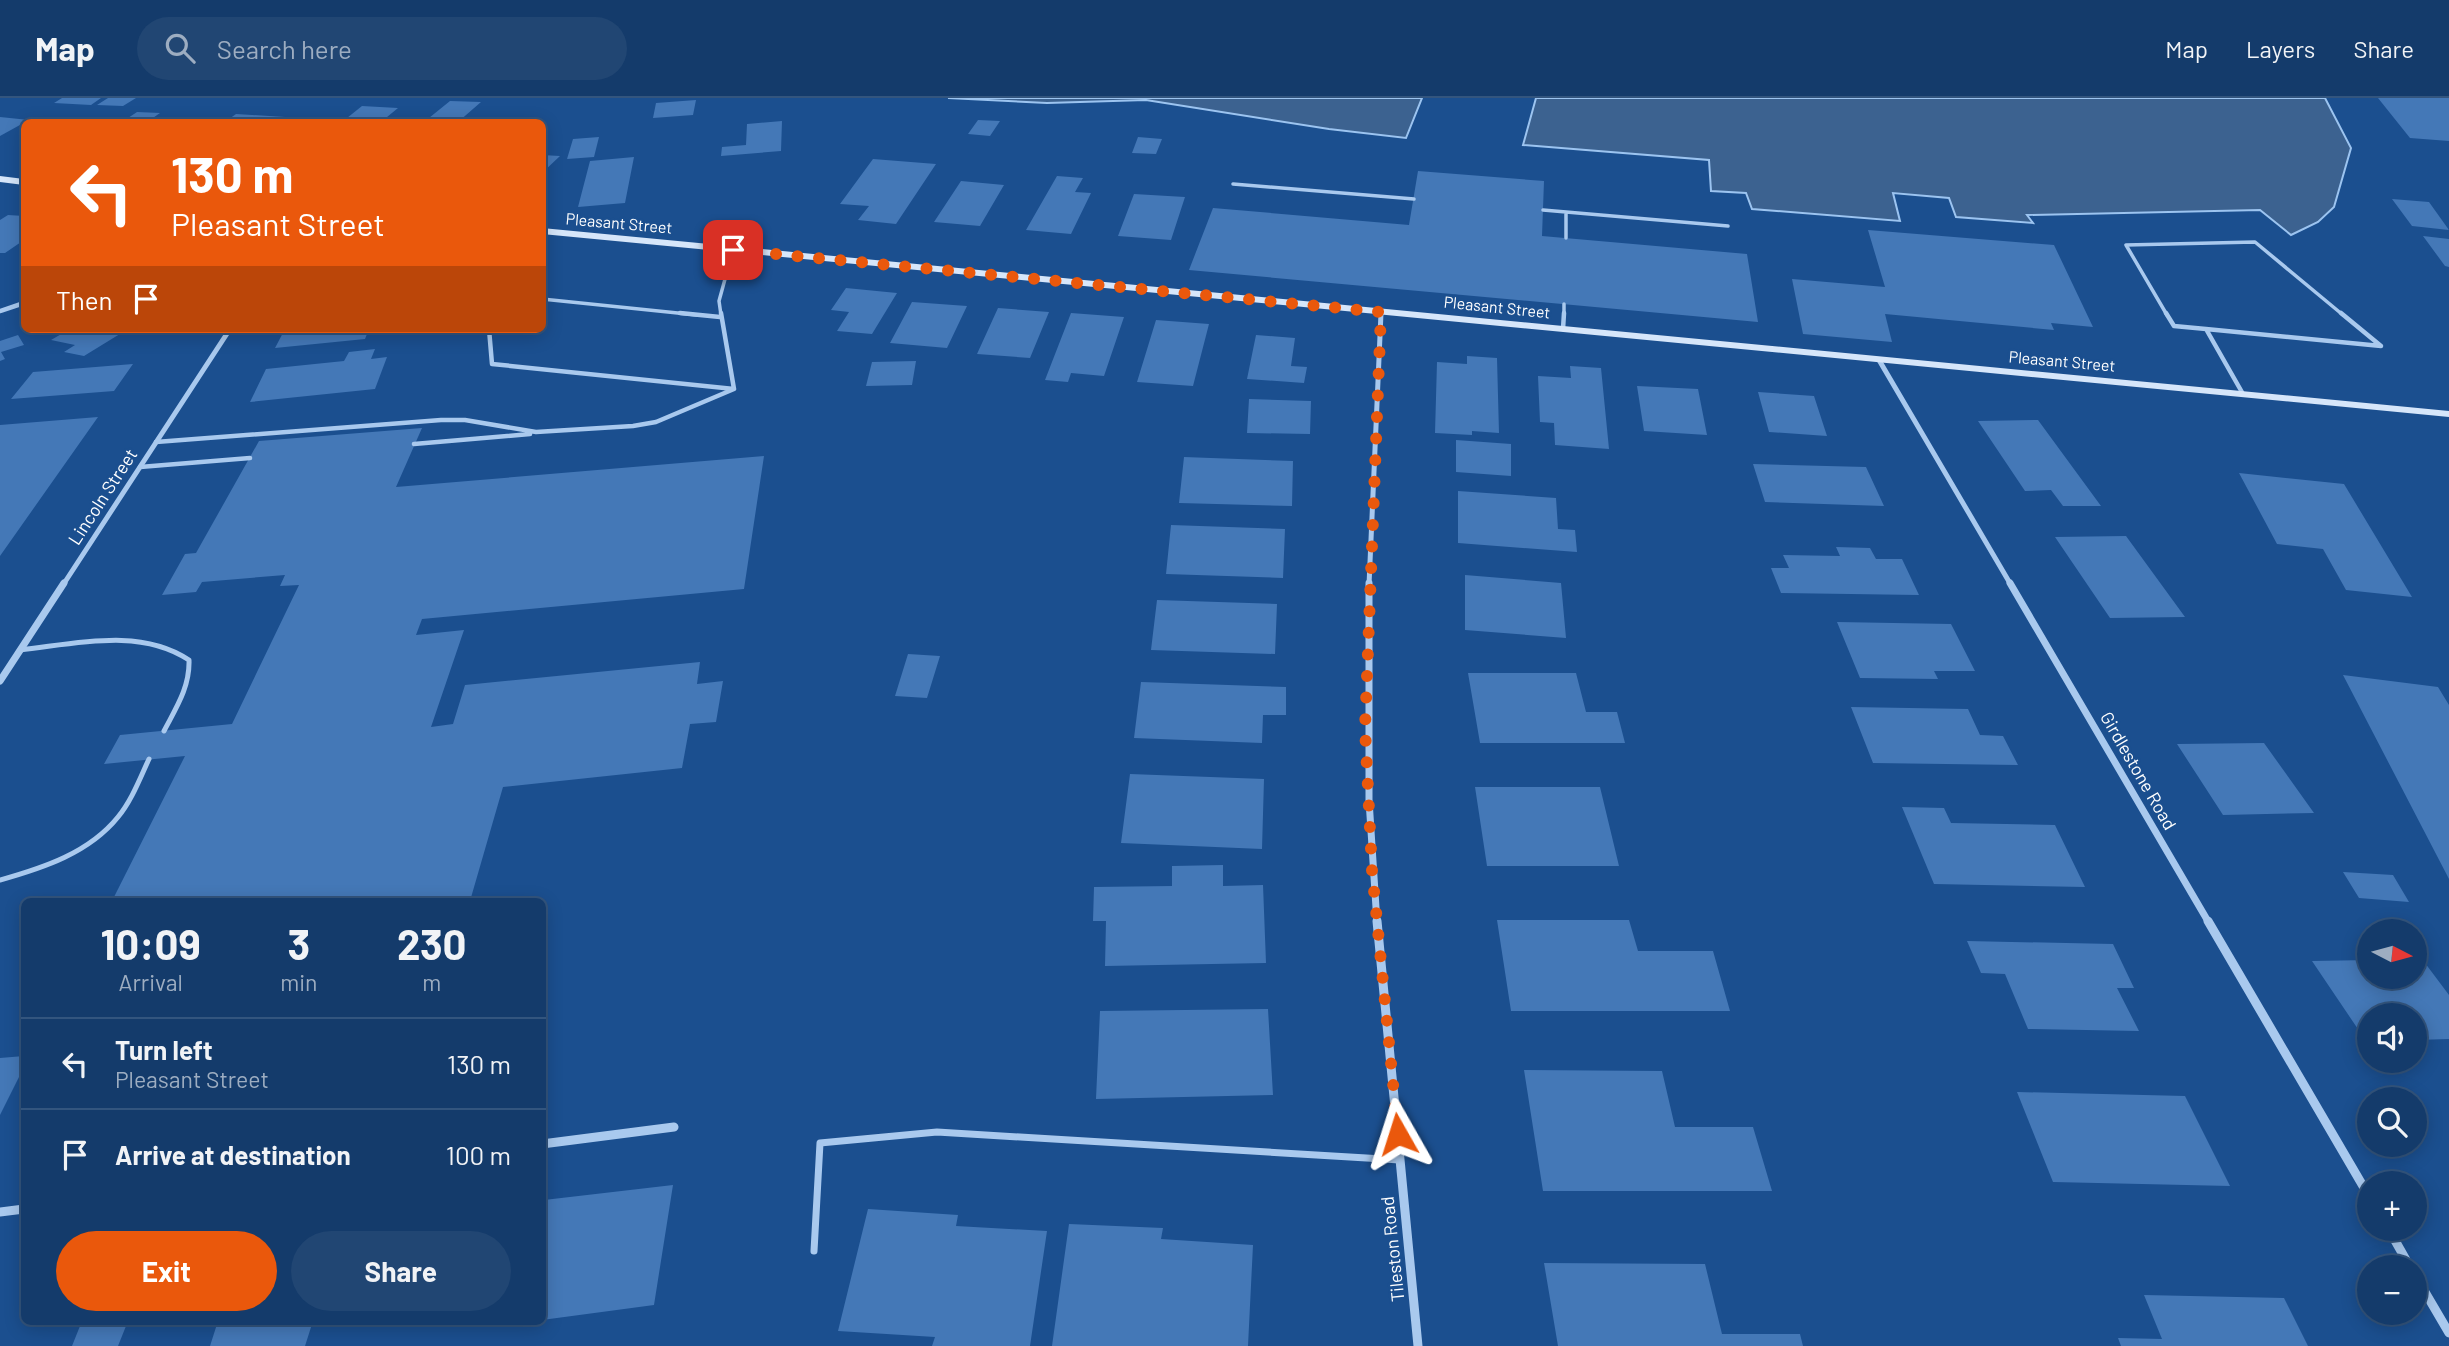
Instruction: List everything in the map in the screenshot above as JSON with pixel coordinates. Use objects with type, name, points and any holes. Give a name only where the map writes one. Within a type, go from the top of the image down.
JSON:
[{"type":"main road","points":[[0,179],[21,181]]},
{"type":"main road","name":"Pleasant Street","points":[[546,231],[2449,414]]},
{"type":"street","points":[[0,311],[21,304]]},
{"type":"street","name":"Tileston Road","points":[[1381,312],[1365,728],[1372,870],[1419,1346]]},
{"type":"street","name":"Lincoln Street","points":[[0,681],[227,333]]},
{"type":"street","name":"Girdlestone Road","points":[[1879,360],[2357,1176]]},
{"type":"street","points":[[546,1143],[674,1127]]},
{"type":"street","points":[[0,1212],[21,1209]]},
{"type":"street","points":[[2427,1295],[2449,1333]]},
{"type":"lane","points":[[1233,184],[1414,199]]},
{"type":"lane","points":[[1543,210],[1728,226]]},
{"type":"lane","points":[[1566,212],[1566,238]]},
{"type":"lane","points":[[2255,242],[2381,346],[2206,329],[2174,326],[2126,244],[2255,242]]},
{"type":"lane","points":[[733,250],[720,288],[720,317],[734,389]]},
{"type":"lane","points":[[546,299],[720,317]]},
{"type":"lane","points":[[1563,329],[1564,304]]},
{"type":"lane","points":[[2206,329],[2243,394]]},
{"type":"lane","points":[[489,333],[492,364],[734,389]]},
{"type":"lane","points":[[414,444],[645,424],[734,389]]},
{"type":"lane","points":[[156,442],[453,419],[522,431],[556,432]]},
{"type":"lane","points":[[140,467],[250,458]]},
{"type":"lane","points":[[20,650],[124,642],[157,643],[171,647],[189,660],[190,669],[189,680],[164,731]]},
{"type":"lane","points":[[0,880],[55,862],[90,843],[117,818],[149,760]]},
{"type":"lane","points":[[814,1251],[820,1143],[937,1132],[1400,1160]]},
{"type":"water","points":[[948,98],[1422,98],[1406,138],[1329,129],[1146,100],[1047,103]]},
{"type":"water","points":[[1536,98],[2325,98],[2351,148],[2334,207],[2318,222],[2291,235],[2260,210],[2027,215],[2033,223],[1956,217],[1949,198],[1893,193],[1900,221],[1752,209],[1746,193],[1711,191],[1709,160],[1523,145]]},
{"type":"building","points":[[62,98],[101,98],[91,105],[54,103]]},
{"type":"building","points":[[108,98],[136,98],[123,106],[97,105]]},
{"type":"building","points":[[2378,98],[2449,98],[2449,141],[2410,138]]},
{"type":"building","points":[[696,100],[693,115],[653,118],[656,103]]},
{"type":"building","points":[[450,101],[481,102],[461,119],[428,119]]},
{"type":"building","points":[[362,106],[398,108],[385,119],[346,119]]},
{"type":"building","points":[[137,112],[160,113],[151,119],[126,119]]},
{"type":"building","points":[[236,114],[285,117],[282,119],[229,119]]},
{"type":"building","points":[[0,117],[21,119],[21,124],[0,136]]},
{"type":"building","points":[[978,120],[1000,121],[990,136],[968,134]]},
{"type":"building","points":[[782,121],[781,151],[721,156],[722,147],[746,145],[747,124]]},
{"type":"building","points":[[599,137],[594,157],[567,159],[573,139]]},
{"type":"building","points":[[1138,137],[1162,139],[1156,154],[1132,153]]},
{"type":"building","points":[[546,155],[560,156],[546,169]]},
{"type":"building","points":[[634,157],[625,203],[578,207],[590,161]]},
{"type":"building","points":[[873,159],[936,164],[896,224],[858,220],[869,206],[840,204]]},
{"type":"building","points":[[1418,171],[1544,181],[1542,236],[1747,254],[1758,322],[1189,270],[1213,208],[1409,225]]},
{"type":"building","points":[[1057,176],[1083,178],[1075,192],[1091,193],[1071,234],[1026,230]]},
{"type":"building","points":[[961,181],[1004,185],[980,226],[934,222]]},
{"type":"building","points":[[1134,194],[1185,197],[1171,240],[1118,236]]},
{"type":"building","points":[[2392,199],[2429,202],[2449,230],[2412,226]]},
{"type":"building","points":[[8,215],[21,216],[21,242],[5,253],[0,253],[0,220]]},
{"type":"building","points":[[1868,230],[2054,245],[2093,327],[2051,323],[2054,330],[1885,314],[1892,342],[1803,334],[1792,279],[1885,287]]},
{"type":"building","points":[[2423,236],[2449,239],[2449,267],[2445,266]]},
{"type":"building","points":[[846,288],[897,293],[872,334],[837,331],[849,312],[831,310]]},
{"type":"building","points":[[912,302],[967,306],[947,348],[890,343]]},
{"type":"building","points":[[998,308],[1049,312],[1030,358],[977,354]]},
{"type":"building","points":[[1071,313],[1124,317],[1104,376],[1071,373],[1068,382],[1045,380]]},
{"type":"building","points":[[1156,320],[1209,324],[1193,386],[1137,382]]},
{"type":"building","points":[[63,333],[121,333],[84,356],[64,352],[75,345],[51,340]]},
{"type":"building","points":[[283,333],[367,333],[365,339],[275,348]]},
{"type":"building","points":[[18,335],[24,345],[1,352],[5,359],[0,361],[0,341]]},
{"type":"building","points":[[1256,335],[1295,338],[1291,366],[1307,367],[1304,383],[1247,379]]},
{"type":"building","points":[[375,349],[371,359],[387,357],[375,389],[250,402],[266,369],[344,361],[349,352]]},
{"type":"building","points":[[1467,356],[1497,358],[1499,433],[1435,433],[1437,362],[1467,364]]},
{"type":"building","points":[[916,361],[912,385],[866,386],[872,362]]},
{"type":"building","points":[[133,364],[114,391],[11,399],[33,372]]},
{"type":"building","points":[[1570,366],[1601,368],[1609,449],[1555,445],[1554,423],[1540,422],[1538,376],[1571,378]]},
{"type":"building","points":[[1637,386],[1698,389],[1707,435],[1644,431]]},
{"type":"building","points":[[1758,392],[1814,396],[1827,436],[1769,432]]},
{"type":"building","points":[[1249,399],[1311,401],[1310,434],[1247,433]]},
{"type":"building","points":[[98,417],[0,556],[0,425]]},
{"type":"building","points":[[2038,420],[2101,506],[2063,506],[2051,490],[2025,491],[1978,421]]},
{"type":"building","points":[[422,428],[396,487],[764,456],[744,589],[422,619],[416,635],[464,630],[431,727],[453,724],[465,685],[700,662],[697,684],[723,681],[716,722],[690,724],[682,768],[503,787],[471,898],[114,898],[185,756],[104,764],[120,735],[232,724],[299,585],[280,586],[285,575],[202,582],[196,592],[162,595],[185,554],[196,553],[259,441]]},
{"type":"building","points":[[1456,440],[1511,444],[1511,476],[1456,472]]},
{"type":"building","points":[[1184,457],[1293,461],[1292,506],[1179,503]]},
{"type":"building","points":[[1753,464],[1866,467],[1884,506],[1765,502]]},
{"type":"building","points":[[2239,473],[2344,484],[2412,597],[2346,590],[2323,549],[2277,544]]},
{"type":"building","points":[[1458,491],[1556,498],[1558,529],[1575,530],[1577,552],[1458,543]]},
{"type":"building","points":[[1171,525],[1285,529],[1283,578],[1166,574]]},
{"type":"building","points":[[2126,536],[2185,617],[2110,618],[2055,537]]},
{"type":"building","points":[[1836,547],[1870,548],[1876,559],[1902,559],[1919,595],[1781,593],[1771,568],[1789,568],[1783,555],[1840,556]]},
{"type":"building","points":[[1465,575],[1561,583],[1566,638],[1465,630]]},
{"type":"building","points":[[1157,600],[1277,604],[1275,654],[1151,650]]},
{"type":"building","points":[[1837,622],[1951,624],[1975,671],[1934,671],[1938,679],[1860,678]]},
{"type":"building","points":[[908,654],[940,656],[927,698],[895,696]]},
{"type":"building","points":[[1468,673],[1576,673],[1586,712],[1617,712],[1625,743],[1480,743]]},
{"type":"building","points":[[2343,675],[2438,687],[2449,705],[2449,879]]},
{"type":"building","points":[[1141,682],[1286,687],[1286,715],[1263,715],[1262,743],[1134,738]]},
{"type":"building","points":[[1851,707],[1968,709],[1980,735],[2003,736],[2018,765],[1873,763]]},
{"type":"building","points":[[2264,743],[2314,813],[2223,815],[2177,744]]},
{"type":"building","points":[[1130,774],[1264,779],[1262,849],[1121,843]]},
{"type":"building","points":[[1475,787],[1600,787],[1619,866],[1487,866]]},
{"type":"building","points":[[1902,807],[1944,808],[1951,823],[2055,825],[2085,887],[1934,884]]},
{"type":"building","points":[[1223,865],[1223,886],[1263,885],[1266,963],[1105,966],[1106,921],[1093,921],[1094,887],[1172,886],[1172,866]]},
{"type":"building","points":[[2343,872],[2393,875],[2409,902],[2359,898]]},
{"type":"building","points":[[1497,920],[1629,920],[1638,951],[1713,951],[1730,1011],[1511,1011]]},
{"type":"building","points":[[1967,941],[2113,944],[2134,988],[2117,988],[2139,1031],[2028,1029],[2005,974],[1981,973]]},
{"type":"building","points":[[2357,960],[2357,989],[2427,989],[2427,966],[2449,995],[2449,1039],[2427,1040],[2427,1003],[2357,1003],[2357,1028],[2312,961]]},
{"type":"building","points":[[1268,1009],[1273,1095],[1096,1099],[1100,1011]]},
{"type":"building","points":[[21,1056],[21,1073],[0,1115],[0,1058]]},
{"type":"building","points":[[1524,1070],[1662,1071],[1675,1127],[1753,1127],[1772,1191],[1543,1191]]},
{"type":"building","points":[[2017,1092],[2185,1096],[2230,1186],[2053,1182]]},
{"type":"building","points":[[673,1185],[654,1305],[546,1319],[546,1200]]},
{"type":"building","points":[[868,1209],[958,1215],[956,1226],[1047,1231],[1030,1346],[932,1346],[935,1337],[838,1331]]},
{"type":"building","points":[[1069,1224],[1163,1228],[1161,1239],[1253,1245],[1248,1346],[1052,1346]]},
{"type":"building","points":[[1544,1263],[1705,1264],[1722,1334],[1800,1334],[1803,1346],[1558,1346]]},
{"type":"building","points":[[2144,1295],[2284,1298],[2308,1346],[2121,1346],[2118,1338],[2162,1339]]},
{"type":"building","points":[[80,1325],[126,1325],[118,1346],[72,1346]]},
{"type":"building","points":[[217,1325],[312,1325],[305,1346],[210,1346]]},
{"type":"route","points":[[733,250],[1381,312],[1365,672],[1365,728],[1372,870],[1398,1134]]}]
